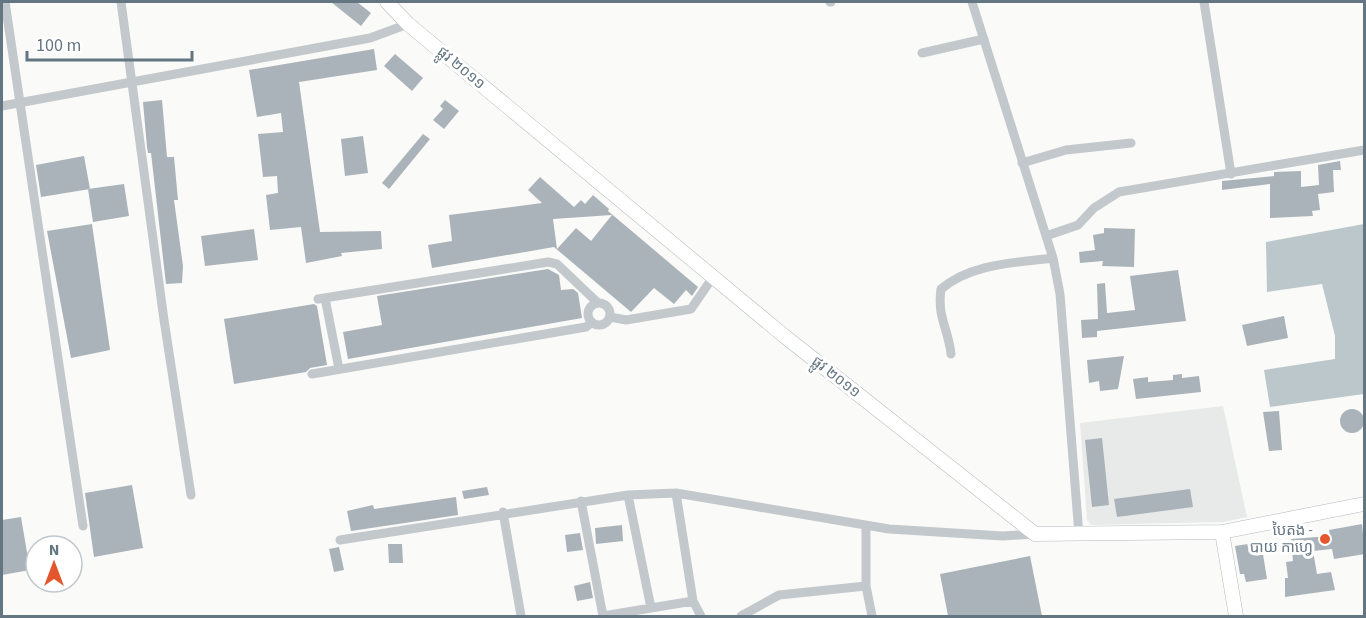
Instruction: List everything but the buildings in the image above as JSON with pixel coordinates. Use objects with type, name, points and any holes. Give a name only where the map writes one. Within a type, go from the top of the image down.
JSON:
[{"type":"main road","name":"ផ្លូវ ២០១១","points":[[387,2],[408,24],[713,277],[1035,534]]},
{"type":"main road","points":[[1035,534],[1222,532],[1365,504]]},
{"type":"main road","points":[[1222,532],[1236,616]]},
{"type":"street","points":[[4,2],[16,88],[21,102],[35,212],[83,526]]},
{"type":"street","points":[[121,2],[191,495]]},
{"type":"street","points":[[972,2],[1053,258],[1060,294],[1079,535]]},
{"type":"street","points":[[1204,2],[1231,174]]},
{"type":"street","points":[[2,106],[370,38],[408,24]]},
{"type":"street","points":[[922,53],[984,39]]},
{"type":"street","points":[[1022,163],[1066,150],[1131,143]]},
{"type":"street","points":[[1046,236],[1078,225],[1094,208],[1119,192],[1365,150]]},
{"type":"street","points":[[951,354],[949,334],[942,324],[939,308],[941,289],[953,280],[991,266],[1053,258]]},
{"type":"street","points":[[339,369],[322,298],[548,262],[558,264],[598,303],[608,307],[610,317]]},
{"type":"street","points":[[610,317],[626,320],[691,309],[713,277]]},
{"type":"street","points":[[592,322],[589,309],[598,303]]},
{"type":"street","points":[[592,322],[603,324],[610,317]]},
{"type":"street","points":[[312,374],[586,327],[592,322]]},
{"type":"street","points":[[340,540],[581,501],[628,495],[676,493],[866,527],[1003,536],[1035,534]]},
{"type":"street","points":[[676,493],[693,601],[701,616]]},
{"type":"street","points":[[628,495],[651,608]]},
{"type":"street","points":[[581,501],[603,616],[693,601]]},
{"type":"street","points":[[503,512],[521,616]]},
{"type":"street","points":[[866,527],[866,586],[872,616]]},
{"type":"street","points":[[741,616],[778,596],[866,586]]},
{"type":"shaded area","points":[[1364,224],[1364,394],[1270,407],[1264,370],[1335,359],[1335,336],[1322,284],[1267,292],[1266,242]]},
{"type":"shaded area","points":[[1223,406],[1247,517],[1223,522],[1091,525],[1087,520],[1080,423]]},
{"type":"place","name":"បៃតង - បាយ កាហ្វេ","points":[[1325,539]]}]
